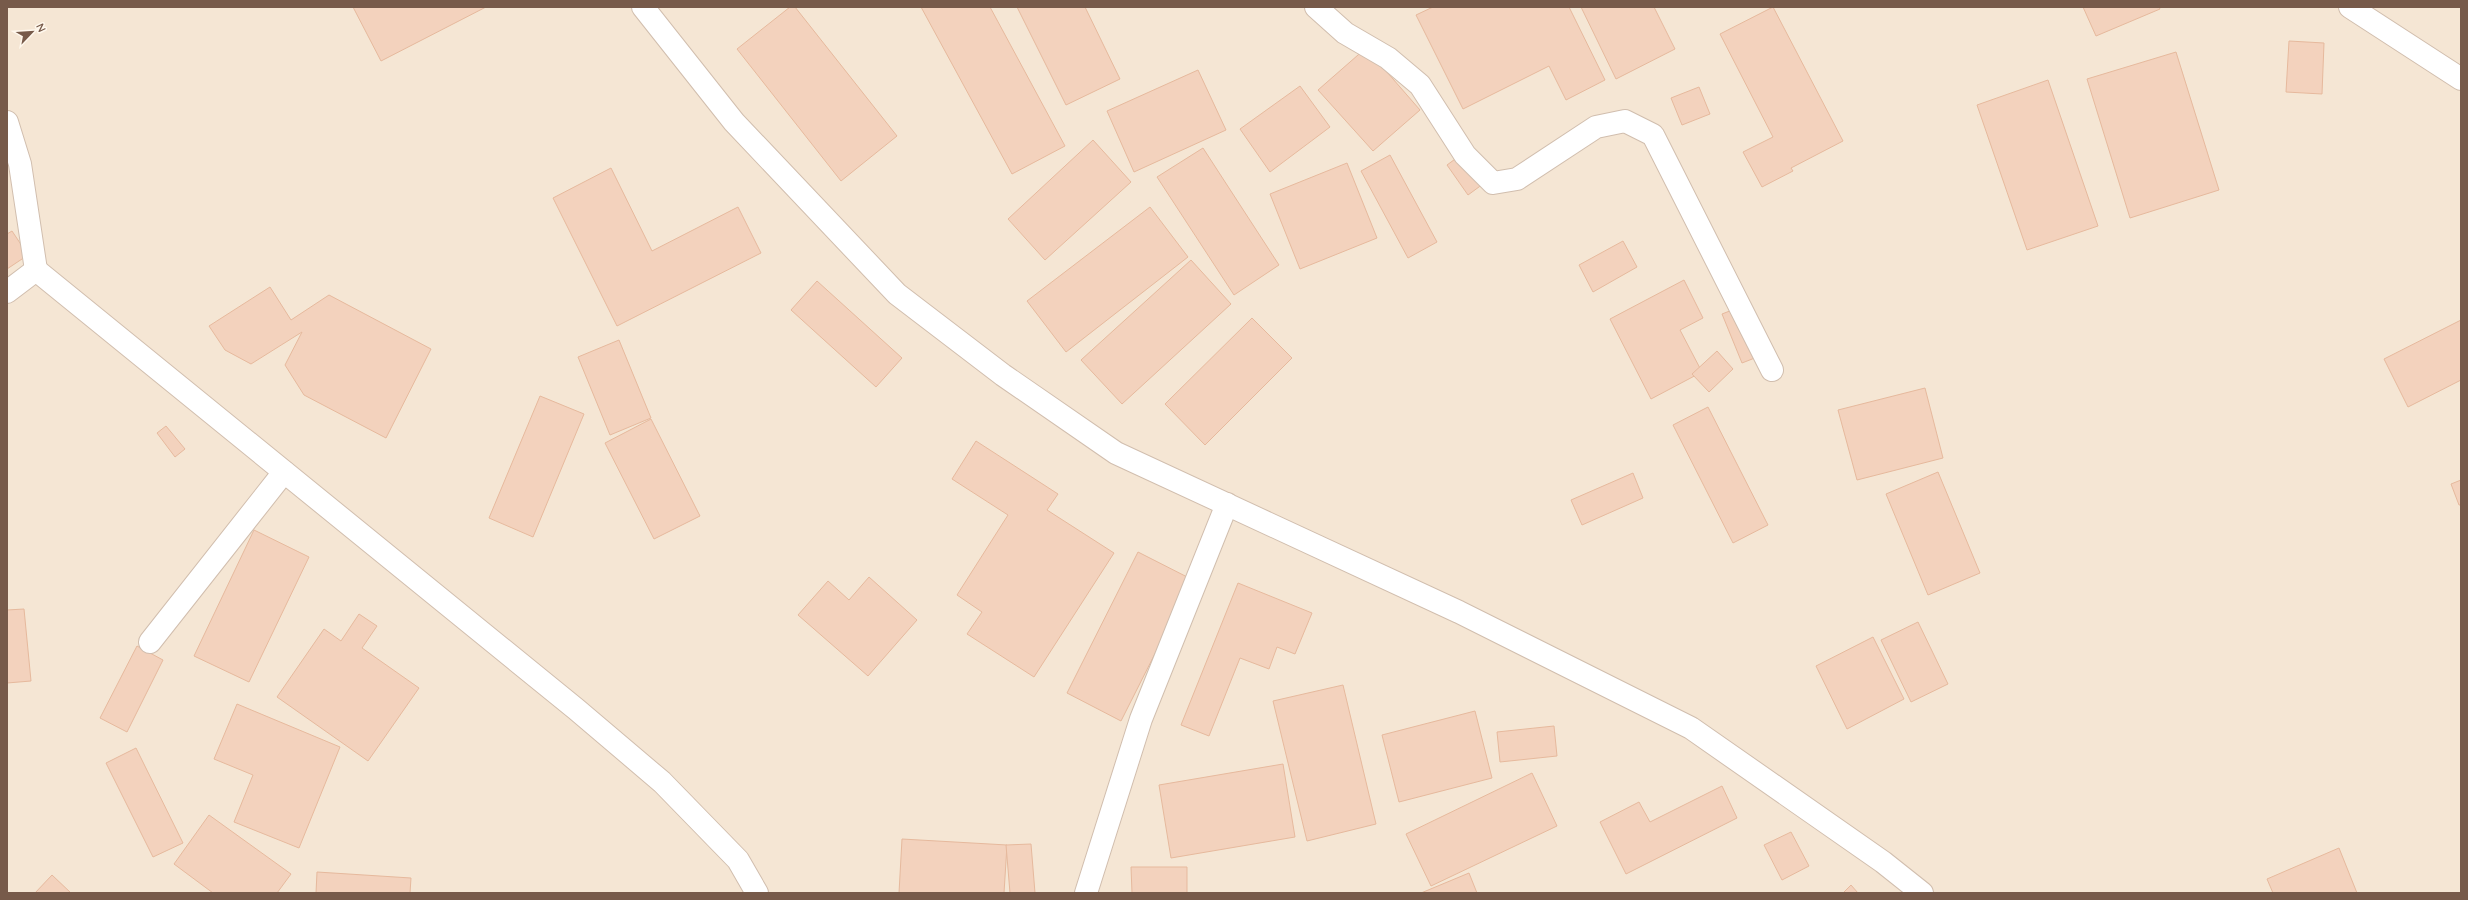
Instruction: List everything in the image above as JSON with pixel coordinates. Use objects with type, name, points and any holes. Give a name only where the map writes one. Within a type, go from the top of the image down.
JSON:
[{"type":"street","points":[[643,7],[734,122],[897,294],[1003,375],[1116,453],[1459,612],[1691,728],[1883,862],[1922,893]]},
{"type":"street","points":[[1316,7],[1345,33],[1388,58],[1420,85],[1464,155],[1493,182],[1517,179],[1596,127],[1625,121],[1653,136],[1772,370]]},
{"type":"street","points":[[2350,7],[2460,76]]},
{"type":"street","points":[[7,122],[20,164],[36,270],[576,708],[662,782],[738,860],[757,893]]},
{"type":"street","points":[[7,292],[36,270]]},
{"type":"street","points":[[150,642],[284,472]]},
{"type":"street","points":[[1086,893],[1141,718],[1226,504]]},
{"type":"shaded area","points":[[7,7],[2461,7],[2461,893],[7,893]]},
{"type":"building","points":[[353,7],[486,7],[381,61]]},
{"type":"building","points":[[790,7],[795,7],[897,136],[841,181],[737,49]]},
{"type":"building","points":[[921,7],[990,7],[1065,146],[1012,174]]},
{"type":"building","points":[[1017,7],[1085,7],[1120,79],[1066,105]]},
{"type":"building","points":[[1433,7],[1569,7],[1605,80],[1566,100],[1549,66],[1463,109],[1416,15]]},
{"type":"building","points":[[1581,7],[1654,7],[1675,49],[1616,79]]},
{"type":"building","points":[[1773,7],[1843,141],[1791,168],[1793,171],[1762,187],[1743,152],[1773,137],[1720,34]]},
{"type":"building","points":[[2083,7],[2159,7],[2160,9],[2096,36]]},
{"type":"building","points":[[2289,41],[2324,43],[2322,94],[2286,92]]},
{"type":"building","points":[[1366,48],[1420,110],[1373,151],[1318,90]]},
{"type":"building","points":[[2176,52],[2219,190],[2130,218],[2087,79]]},
{"type":"building","points":[[1198,70],[1226,130],[1134,172],[1107,111]]},
{"type":"building","points":[[2048,80],[2098,226],[2027,250],[1977,105]]},
{"type":"building","points":[[1300,86],[1330,127],[1270,172],[1240,129]]},
{"type":"building","points":[[1699,87],[1710,114],[1682,125],[1671,98]]},
{"type":"building","points":[[1093,140],[1131,182],[1045,260],[1008,219]]},
{"type":"building","points":[[1203,148],[1279,265],[1234,295],[1157,177]]},
{"type":"building","points":[[1462,154],[1483,184],[1468,195],[1447,165]]},
{"type":"building","points":[[1390,155],[1437,242],[1408,258],[1361,171]]},
{"type":"building","points":[[1347,163],[1377,238],[1300,269],[1270,194]]},
{"type":"building","points":[[611,168],[652,251],[738,207],[761,253],[617,326],[553,198]]},
{"type":"building","points":[[1150,207],[1188,257],[1066,352],[1027,301]]},
{"type":"building","points":[[12,231],[28,255],[7,269],[7,234]]},
{"type":"building","points":[[1623,241],[1637,267],[1593,292],[1579,265]]},
{"type":"building","points":[[1191,260],[1231,304],[1122,404],[1081,360]]},
{"type":"building","points":[[1684,280],[1703,318],[1680,330],[1702,372],[1651,399],[1610,319]]},
{"type":"building","points":[[817,281],[902,358],[876,387],[791,310]]},
{"type":"building","points":[[270,287],[291,320],[329,295],[431,349],[386,438],[304,395],[285,365],[302,332],[251,364],[225,350],[209,326]]},
{"type":"building","points":[[1750,303],[1770,352],[1742,363],[1722,314]]},
{"type":"building","points":[[1252,318],[1292,358],[1205,445],[1165,404]]},
{"type":"building","points":[[2461,320],[2461,380],[2408,407],[2384,359]]},
{"type":"building","points":[[619,340],[651,418],[610,435],[578,357]]},
{"type":"building","points":[[1717,351],[1733,369],[1709,392],[1692,374]]},
{"type":"building","points":[[1925,388],[1943,458],[1857,480],[1838,410]]},
{"type":"building","points":[[540,396],[584,414],[533,537],[489,518]]},
{"type":"building","points":[[1708,407],[1768,525],[1733,543],[1673,425]]},
{"type":"building","points":[[651,419],[700,516],[654,539],[605,443]]},
{"type":"building","points":[[166,426],[185,449],[175,457],[157,433]]},
{"type":"building","points":[[976,441],[1058,494],[1047,510],[1114,553],[1034,677],[967,634],[982,612],[957,595],[1008,515],[952,479]]},
{"type":"building","points":[[1938,472],[1980,573],[1928,595],[1886,494]]},
{"type":"building","points":[[1633,473],[1643,498],[1582,525],[1571,500]]},
{"type":"building","points":[[2461,480],[2461,505],[2459,505],[2451,484]]},
{"type":"building","points":[[254,530],[309,557],[249,682],[194,656]]},
{"type":"building","points":[[1138,552],[1197,582],[1181,602],[1121,721],[1067,693]]},
{"type":"building","points":[[869,577],[917,620],[868,676],[798,615],[828,581],[849,600]]},
{"type":"building","points":[[1238,583],[1312,613],[1295,654],[1277,647],[1269,669],[1240,658],[1209,736],[1181,725]]},
{"type":"building","points":[[24,609],[31,681],[7,683],[7,610]]},
{"type":"building","points":[[359,614],[377,626],[362,648],[419,688],[368,761],[277,697],[324,629],[341,641]]},
{"type":"building","points":[[1918,622],[1948,684],[1911,702],[1881,640]]},
{"type":"building","points":[[1873,637],[1904,699],[1847,729],[1816,666]]},
{"type":"building","points":[[137,646],[163,660],[127,732],[100,718]]},
{"type":"building","points":[[1343,685],[1376,824],[1307,841],[1273,701]]},
{"type":"building","points":[[237,704],[340,747],[299,848],[234,822],[253,775],[214,759]]},
{"type":"building","points":[[1475,711],[1492,778],[1399,802],[1382,735]]},
{"type":"building","points":[[1554,726],[1557,756],[1500,762],[1497,732]]},
{"type":"building","points":[[136,748],[183,843],[153,857],[106,763]]},
{"type":"building","points":[[1283,764],[1295,837],[1171,858],[1159,785]]},
{"type":"building","points":[[1532,773],[1557,826],[1431,886],[1406,834]]},
{"type":"building","points":[[1722,786],[1737,818],[1626,874],[1600,822],[1639,802],[1650,822]]},
{"type":"building","points":[[209,815],[291,874],[277,893],[213,893],[174,864]]},
{"type":"building","points":[[1791,832],[1809,866],[1782,880],[1764,845]]},
{"type":"building","points":[[902,839],[1007,845],[1004,893],[899,893]]},
{"type":"building","points":[[1031,844],[1035,893],[1010,893],[1006,845]]},
{"type":"building","points":[[2339,848],[2357,893],[2273,893],[2267,879]]},
{"type":"building","points":[[1131,867],[1187,867],[1187,893],[1132,893]]},
{"type":"building","points":[[317,872],[411,878],[410,893],[316,893]]},
{"type":"building","points":[[1469,873],[1477,893],[1421,893]]},
{"type":"building","points":[[52,875],[71,893],[35,893]]},
{"type":"building","points":[[1851,885],[1858,893],[1843,893]]}]
